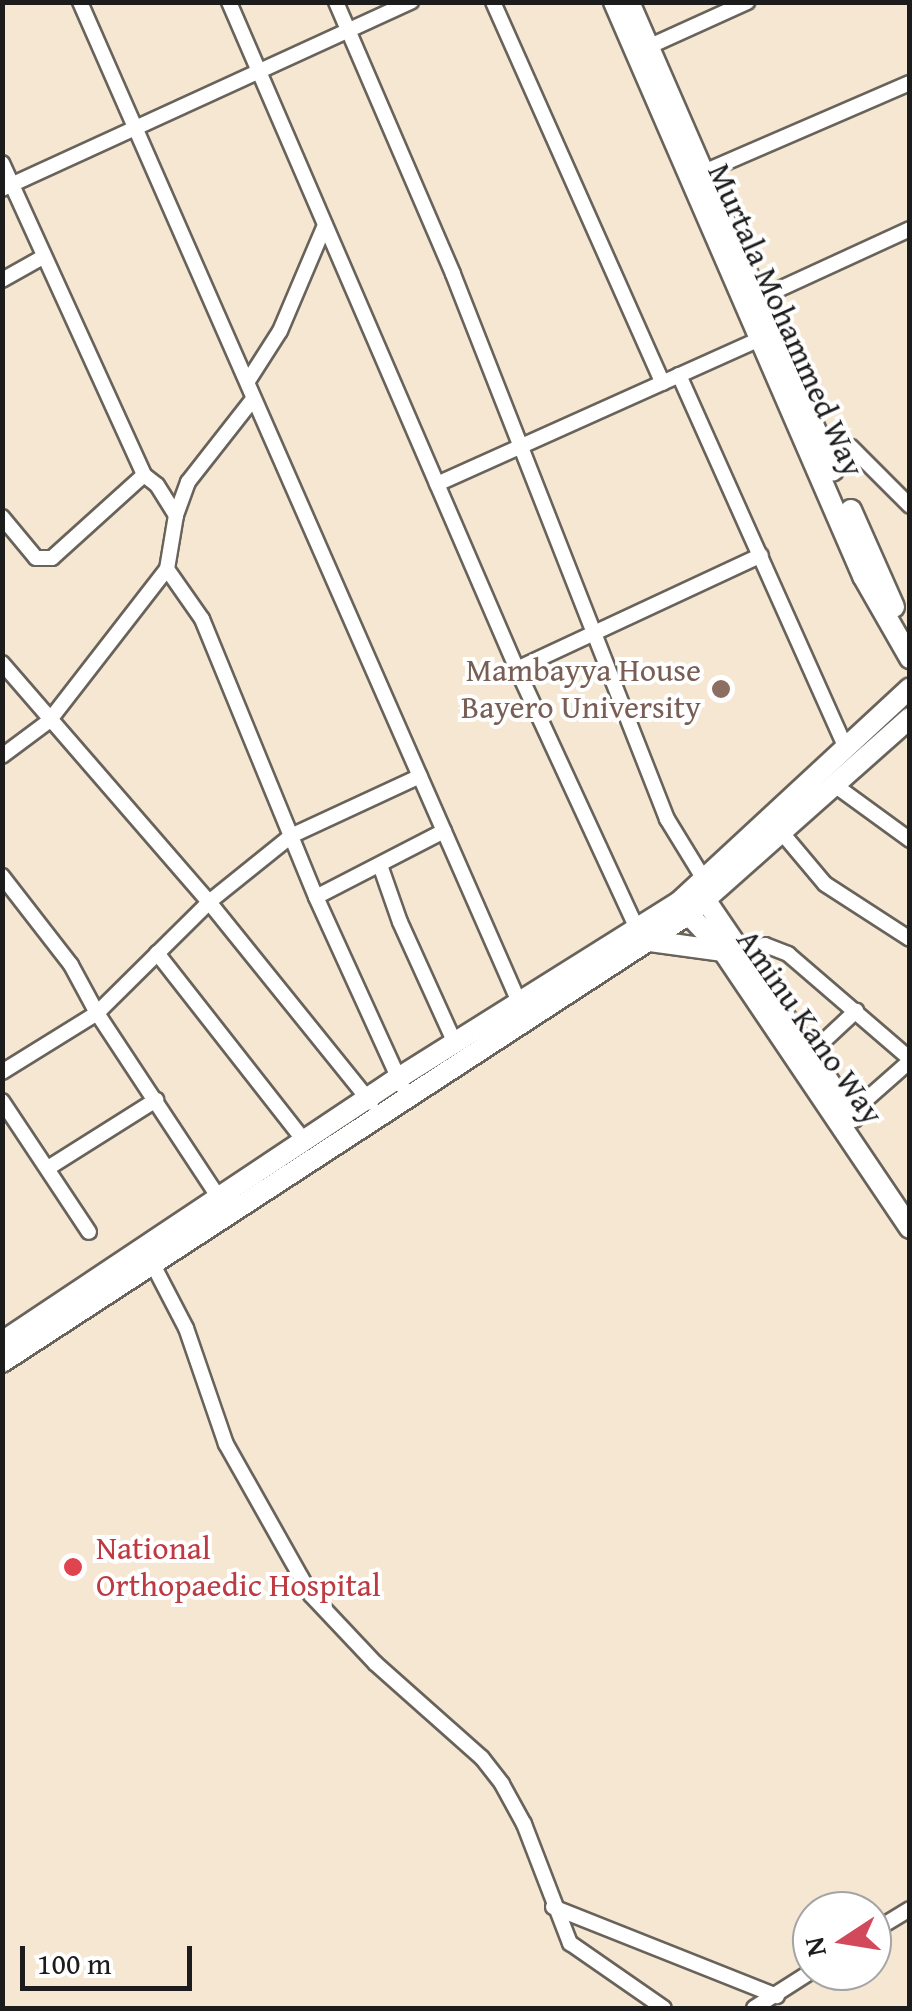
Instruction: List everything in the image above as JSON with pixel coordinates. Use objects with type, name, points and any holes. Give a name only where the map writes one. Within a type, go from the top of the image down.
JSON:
[{"type":"main road","name":"Murtala Mohammed Way","points":[[614,2],[864,576],[906,645]]},
{"type":"main road","name":"Murtala Mohammed Way","points":[[630,2],[906,645]]},
{"type":"main road","points":[[2,1342],[148,1256],[375,1108],[412,1096],[523,1012],[684,909],[845,746],[902,694],[906,645]]},
{"type":"main road","points":[[703,889],[732,878],[910,718]]},
{"type":"main road","points":[[729,930],[732,878]]},
{"type":"main road","name":"Aminu Kano Way","points":[[703,889],[910,1202]]},
{"type":"main road","name":"Aminu Kano Way","points":[[684,909],[723,951],[910,1228]]},
{"type":"main road","points":[[644,935],[723,951]]},
{"type":"main road","points":[[375,1108],[397,1079],[455,1042],[523,1012]]},
{"type":"main road","points":[[225,1206],[305,1142],[333,1136]]},
{"type":"main road","points":[[2,1362],[148,1256]]},
{"type":"street","points":[[80,2],[523,1012]]},
{"type":"street","points":[[229,2],[517,669],[644,935]]},
{"type":"street","points":[[336,2],[453,274],[667,819],[703,889]]},
{"type":"street","points":[[7,186],[412,2]]},
{"type":"street","points":[[493,2],[663,383]]},
{"type":"street","points":[[648,47],[747,2]]},
{"type":"street","points":[[704,172],[910,83]]},
{"type":"street","points":[[2,163],[7,186],[44,257],[144,476],[157,485],[176,515]]},
{"type":"street","points":[[248,381],[280,331],[325,225]]},
{"type":"street","points":[[760,298],[910,229]]},
{"type":"street","points":[[2,280],[44,257]]},
{"type":"street","points":[[437,484],[760,339]]},
{"type":"street","points":[[679,375],[845,746]]},
{"type":"street","points":[[2,756],[49,721],[167,569],[176,515],[196,467],[253,399]]},
{"type":"street","points":[[821,443],[851,447],[910,506]]},
{"type":"street","points":[[2,517],[36,558],[52,558],[144,476]]},
{"type":"street","points":[[517,669],[761,555]]},
{"type":"street","points":[[167,569],[202,619],[316,897],[397,1079],[412,1096]]},
{"type":"street","points":[[2,662],[209,902],[375,1108]]},
{"type":"street","points":[[2,1072],[97,1013],[209,902],[291,836],[420,776]]},
{"type":"street","points":[[836,786],[910,840]]},
{"type":"street","points":[[316,897],[444,832]]},
{"type":"street","points":[[783,834],[825,884],[910,939]]},
{"type":"street","points":[[380,865],[400,922],[455,1042]]},
{"type":"street","points":[[2,876],[71,965],[97,1013],[225,1206]]},
{"type":"street","points":[[749,960],[765,945],[778,948],[910,1060],[851,1114]]},
{"type":"street","points":[[157,953],[305,1142]]},
{"type":"street","points":[[812,1052],[856,1011]]},
{"type":"street","points":[[48,1168],[156,1100]]},
{"type":"street","points":[[2,1101],[89,1232]]},
{"type":"street","points":[[148,1256],[186,1328],[226,1444],[310,1595],[375,1663],[482,1758],[524,1824],[570,1943],[664,2008]]},
{"type":"street","points":[[553,1907],[778,1996]]},
{"type":"street","points":[[754,2008],[792,1986]]},
{"type":"place","name":"Mambayya House Bayero University","points":[[721,689]]},
{"type":"place","name":"National Orthopaedic Hospital","points":[[73,1567]]}]
